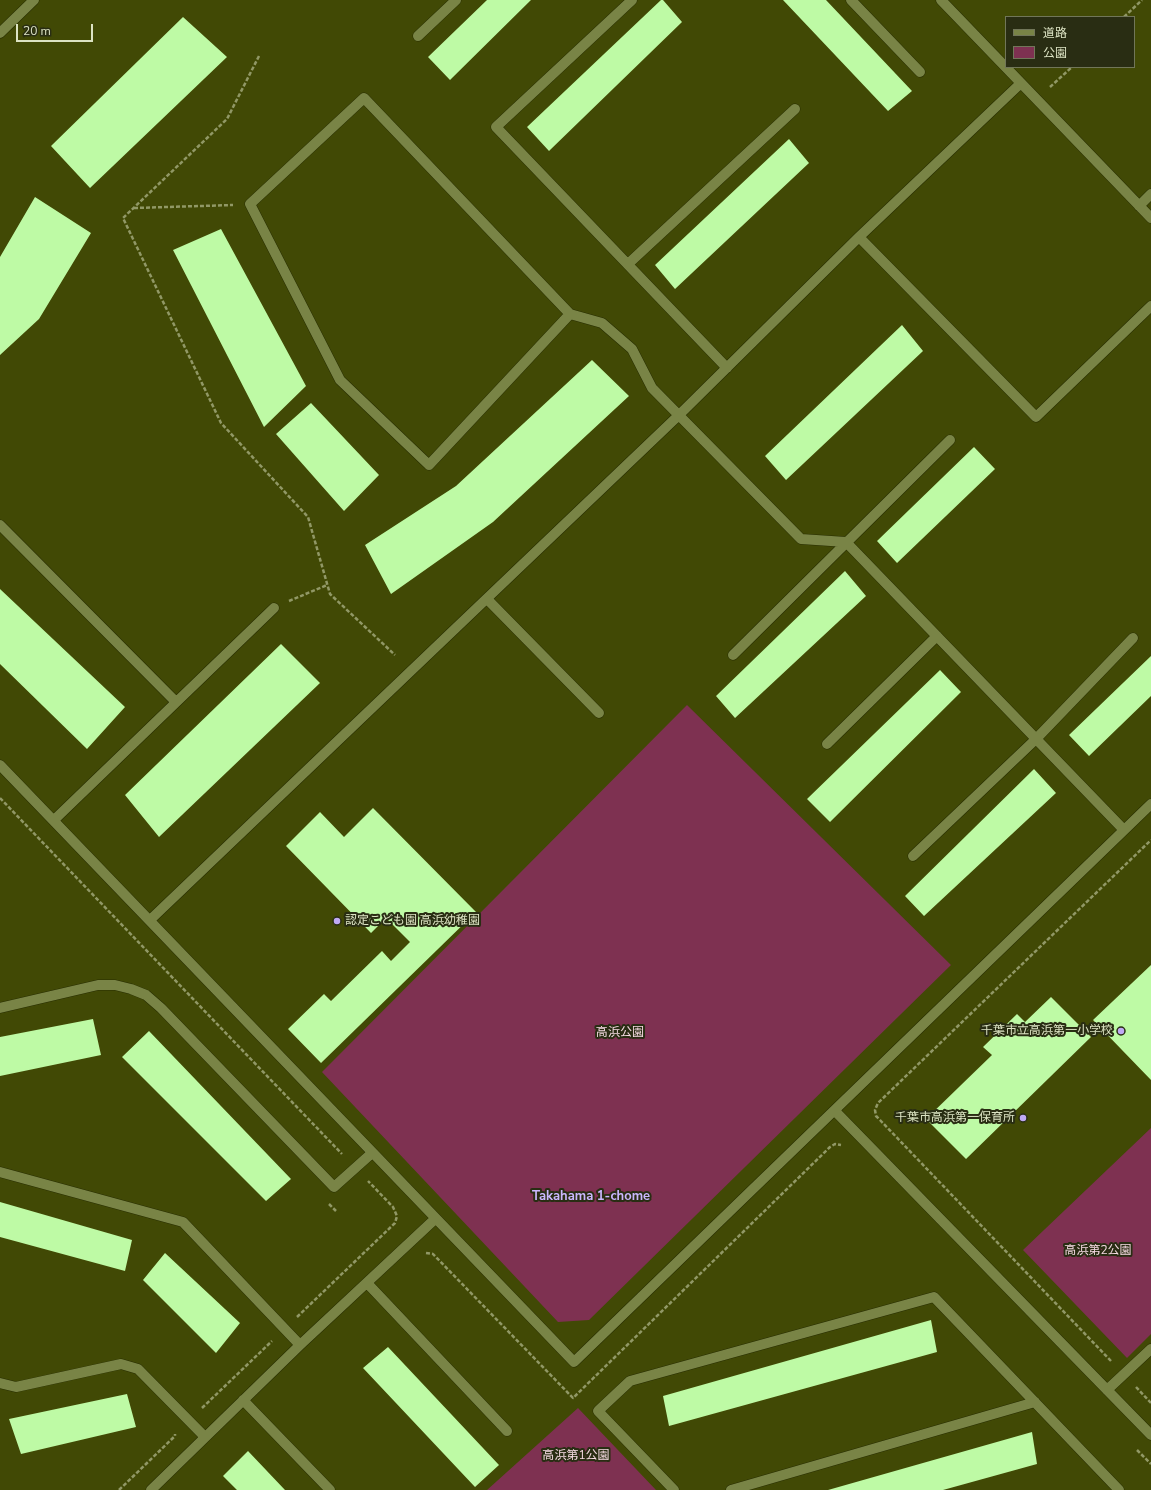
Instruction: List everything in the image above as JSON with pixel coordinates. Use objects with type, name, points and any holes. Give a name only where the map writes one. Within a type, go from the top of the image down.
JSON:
[{"type":"street","points":[[0,32],[34,0]]},
{"type":"street","points":[[418,36],[456,0]]},
{"type":"street","points":[[632,0],[496,127],[728,368]]},
{"type":"street","points":[[851,0],[920,72]]},
{"type":"street","points":[[941,0],[1005,66]]},
{"type":"street","points":[[1007,68],[1151,218]]},
{"type":"street","points":[[150,920],[728,368],[859,237],[1021,83]]},
{"type":"street","points":[[570,314],[429,465],[340,380],[250,204],[364,98],[570,314],[602,323],[632,349],[652,388],[801,539],[846,542],[1124,830]]},
{"type":"street","points":[[628,264],[795,109]]},
{"type":"street","points":[[1139,206],[1151,194]]},
{"type":"street","points":[[859,237],[1036,417],[1151,306]]},
{"type":"street","points":[[733,655],[950,440]]},
{"type":"street","points":[[0,525],[176,702]]},
{"type":"street","points":[[487,599],[599,713]]},
{"type":"street","points":[[54,820],[274,608]]},
{"type":"street","points":[[827,744],[937,636]]},
{"type":"street","points":[[913,856],[1036,739],[1133,638]]},
{"type":"street","points":[[0,765],[574,1362],[1151,804]]},
{"type":"street","points":[[0,1008],[98,985],[115,985],[131,989],[146,995],[161,1008],[334,1187],[372,1152]]},
{"type":"street","points":[[835,1111],[1151,1435]]},
{"type":"street","points":[[0,1172],[183,1222],[300,1345]]},
{"type":"street","points":[[151,1490],[300,1345],[435,1219]]},
{"type":"street","points":[[367,1282],[508,1431]]},
{"type":"street","points":[[674,1490],[598,1411],[630,1381],[934,1297],[1120,1490]]},
{"type":"street","points":[[1107,1390],[1151,1349]]},
{"type":"street","points":[[0,1383],[16,1387],[121,1364],[138,1369],[205,1437]]},
{"type":"street","points":[[243,1400],[330,1490]]},
{"type":"street","points":[[731,1490],[1035,1402]]},
{"type":"path","points":[[1125,16],[1142,0]]},
{"type":"path","points":[[259,56],[226,119],[123,218],[221,424],[308,517],[330,594],[395,655]]},
{"type":"path","points":[[1037,100],[1071,68]]},
{"type":"path","points":[[133,208],[250,204]]},
{"type":"path","points":[[274,608],[328,585]]},
{"type":"path","points":[[0,798],[342,1154]]},
{"type":"path","points":[[1111,1361],[876,1116],[875,1110],[878,1103],[1151,840]]},
{"type":"path","points":[[421,1254],[427,1252],[433,1254],[573,1398],[830,1147],[835,1144],[842,1145]]},
{"type":"path","points":[[293,1320],[395,1223],[397,1216],[393,1207],[368,1180]]},
{"type":"path","points":[[325,1200],[336,1211]]},
{"type":"path","points":[[198,1412],[272,1341],[270,1335]]},
{"type":"path","points":[[1134,1385],[1151,1403]]},
{"type":"path","points":[[119,1490],[175,1436],[175,1430]]},
{"type":"path","points":[[1134,1446],[1151,1464]]},
{"type":"green space","name":"高浜公園","points":[[687,705],[951,965],[589,1320],[558,1322],[322,1072]]},
{"type":"green space","name":"高浜第2公園","points":[[1151,1128],[1151,1334],[1127,1358],[1023,1250]]},
{"type":"green space","name":"高浜第1公園","points":[[578,1408],[656,1490],[487,1490]]},
{"type":"building","points":[[487,0],[531,0],[450,80],[428,57]]},
{"type":"building","points":[[661,0],[663,0],[682,22],[549,151],[527,127]]},
{"type":"building","points":[[783,0],[826,0],[912,91],[888,111]]},
{"type":"building","points":[[183,17],[227,57],[90,188],[51,146]]},
{"type":"building","points":[[789,139],[809,163],[675,289],[655,265]]},
{"type":"building","points":[[35,197],[91,233],[39,319],[0,355],[0,257]]},
{"type":"building","points":[[221,229],[306,386],[264,427],[173,250]]},
{"type":"building","points":[[902,325],[923,351],[786,480],[765,456]]},
{"type":"building","points":[[592,360],[629,396],[493,522],[391,594],[365,545],[456,486]]},
{"type":"building","points":[[311,403],[379,475],[344,511],[276,434]]},
{"type":"building","points":[[974,447],[995,469],[897,563],[877,541]]},
{"type":"building","points":[[845,571],[866,596],[735,718],[716,696]]},
{"type":"building","points":[[0,589],[125,707],[87,749],[0,664]]},
{"type":"building","points":[[281,644],[320,683],[159,837],[125,795]]},
{"type":"building","points":[[1151,656],[1151,696],[1089,756],[1069,735]]},
{"type":"building","points":[[940,670],[961,692],[830,822],[807,799]]},
{"type":"building","points":[[1034,769],[1056,793],[924,916],[905,896]]},
{"type":"building","points":[[373,808],[476,912],[321,1063],[288,1029],[324,994],[331,1001],[382,951],[391,961],[410,942],[386,918],[371,933],[286,846],[320,812],[344,837]]},
{"type":"building","points":[[1151,965],[1151,1080],[1093,1020]]},
{"type":"building","points":[[1051,997],[1091,1037],[966,1159],[926,1119],[992,1055],[983,1047],[1017,1014],[1025,1022]]},
{"type":"building","points":[[93,1019],[101,1055],[0,1076],[0,1037]]},
{"type":"building","points":[[149,1031],[291,1179],[266,1201],[122,1057]]},
{"type":"building","points":[[0,1202],[132,1240],[125,1271],[0,1237]]},
{"type":"building","points":[[165,1253],[240,1323],[216,1353],[143,1280]]},
{"type":"building","points":[[931,1320],[937,1352],[669,1426],[663,1396]]},
{"type":"building","points":[[388,1347],[499,1465],[475,1487],[363,1368]]},
{"type":"building","points":[[127,1394],[136,1427],[21,1454],[9,1419]]},
{"type":"building","points":[[1032,1432],[1037,1464],[943,1490],[828,1490]]},
{"type":"building","points":[[248,1451],[285,1490],[237,1490],[223,1476]]},
{"type":"place","name":"認定こども園 高浜幼稚園","points":[[337,921]]},
{"type":"place","name":"千葉市立高浜第一小学校","points":[[1121,1031]]},
{"type":"place","name":"千葉市高浜第一保育所","points":[[1023,1118]]},
{"type":"district","name":"Takahama 1-chome","points":[[591,1197]]}]
